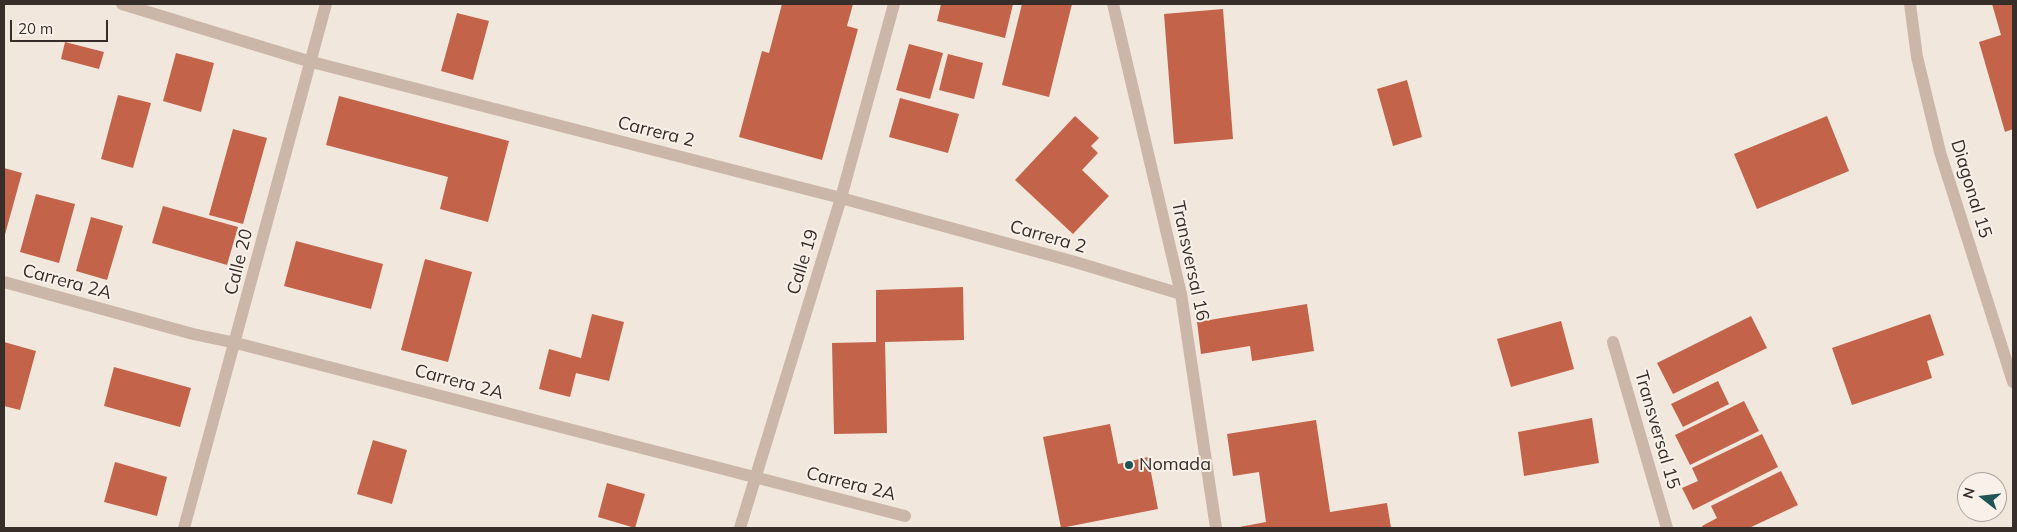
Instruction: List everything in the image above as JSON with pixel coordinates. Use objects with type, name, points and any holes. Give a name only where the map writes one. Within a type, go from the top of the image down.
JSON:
[{"type":"street","name":"Carrera 2","points":[[122,4],[308,61],[841,198],[1075,262],[1181,294]]},
{"type":"street","name":"Calle 20","points":[[184,528],[236,343],[308,61],[326,4]]},
{"type":"street","name":"Calle 19","points":[[740,528],[841,198],[894,4]]},
{"type":"street","name":"Transversal 16","points":[[1113,4],[1181,294],[1216,528]]},
{"type":"street","name":"Diagonal 15","points":[[1910,4],[1918,57],[1940,152],[2013,382]]},
{"type":"street","name":"Carrera 2A","points":[[4,282],[193,334],[236,343],[905,516]]},
{"type":"street","name":"Transversal 15","points":[[1613,342],[1667,528]]},
{"type":"building","points":[[782,4],[853,4],[847,26],[858,29],[822,160],[739,137],[762,51],[769,53]]},
{"type":"building","points":[[941,4],[1013,4],[1005,38],[937,21]]},
{"type":"building","points":[[1022,4],[1072,4],[1049,97],[1002,85]]},
{"type":"building","points":[[1992,4],[2013,4],[2013,129],[2005,132],[1979,42],[2001,35]]},
{"type":"building","points":[[1223,9],[1233,139],[1174,144],[1164,14]]},
{"type":"building","points":[[457,13],[489,21],[473,80],[441,71]]},
{"type":"building","points":[[65,42],[104,52],[99,69],[61,59]]},
{"type":"building","points":[[909,44],[943,53],[930,99],[896,90]]},
{"type":"building","points":[[176,53],[214,63],[201,112],[163,101]]},
{"type":"building","points":[[948,54],[983,63],[974,99],[939,90]]},
{"type":"building","points":[[1407,80],[1422,137],[1393,146],[1377,89]]},
{"type":"building","points":[[118,95],[151,103],[133,168],[101,159]]},
{"type":"building","points":[[339,96],[509,141],[488,222],[440,209],[448,177],[326,145]]},
{"type":"building","points":[[900,98],[959,114],[948,153],[889,137]]},
{"type":"building","points":[[1075,116],[1099,138],[1091,146],[1098,153],[1082,170],[1109,196],[1073,234],[1015,180]]},
{"type":"building","points":[[1827,116],[1849,171],[1757,209],[1734,154]]},
{"type":"building","points":[[233,129],[267,138],[243,224],[209,215]]},
{"type":"building","points":[[4,168],[22,173],[4,238]]},
{"type":"building","points":[[36,194],[75,204],[59,263],[20,252]]},
{"type":"building","points":[[163,206],[238,227],[227,265],[152,243]]},
{"type":"building","points":[[91,217],[123,226],[107,280],[76,271]]},
{"type":"building","points":[[296,241],[383,264],[371,309],[284,286]]},
{"type":"building","points":[[425,259],[472,272],[448,362],[401,350]]},
{"type":"building","points":[[963,287],[964,340],[885,342],[887,433],[834,434],[832,343],[876,342],[876,290]]},
{"type":"building","points":[[1307,304],[1314,351],[1252,361],[1250,346],[1201,354],[1197,322]]},
{"type":"building","points":[[592,314],[624,322],[609,381],[576,373],[570,397],[539,389],[549,349],[581,358]]},
{"type":"building","points":[[1930,314],[1944,355],[1927,361],[1932,378],[1852,405],[1832,348]]},
{"type":"building","points":[[1751,316],[1767,348],[1673,394],[1657,363]]},
{"type":"building","points":[[1561,321],[1574,369],[1511,387],[1497,339]]},
{"type":"building","points":[[4,342],[36,351],[20,410],[4,406]]},
{"type":"building","points":[[114,367],[191,388],[180,427],[104,406]]},
{"type":"building","points":[[1718,381],[1729,404],[1683,427],[1671,404]]},
{"type":"building","points":[[1744,401],[1759,431],[1690,465],[1675,435]]},
{"type":"building","points":[[1592,418],[1599,463],[1524,476],[1518,432]]},
{"type":"building","points":[[1316,420],[1330,512],[1387,503],[1391,528],[1234,528],[1266,522],[1259,472],[1233,476],[1227,434]]},
{"type":"building","points":[[1110,424],[1118,464],[1148,457],[1158,509],[1061,528],[1043,437]]},
{"type":"building","points":[[1762,434],[1778,467],[1693,510],[1682,488],[1698,481],[1692,468]]},
{"type":"building","points":[[373,440],[407,450],[392,504],[357,494]]},
{"type":"building","points":[[115,462],[167,477],[157,516],[104,502]]},
{"type":"building","points":[[1781,471],[1798,505],[1749,528],[1703,528],[1702,526],[1717,518],[1711,506]]},
{"type":"building","points":[[607,483],[645,494],[635,528],[598,517]]},
{"type":"place","name":"Nomada","points":[[1129,465]]}]
